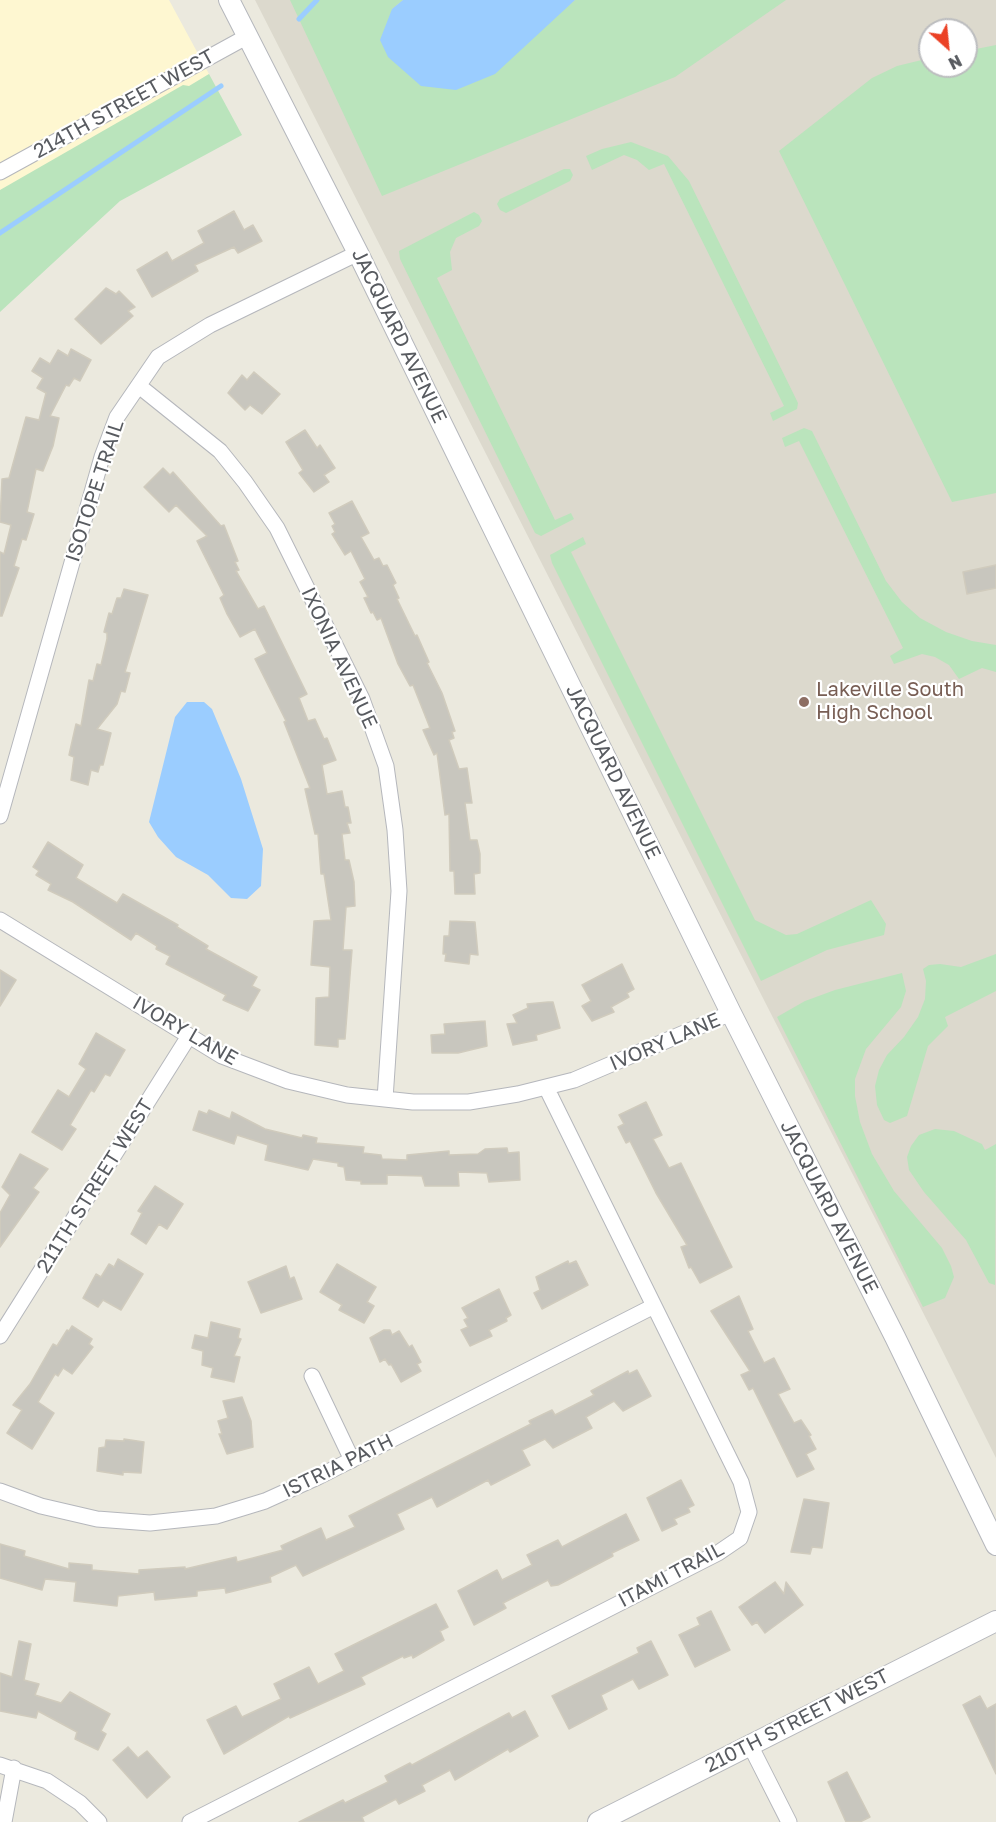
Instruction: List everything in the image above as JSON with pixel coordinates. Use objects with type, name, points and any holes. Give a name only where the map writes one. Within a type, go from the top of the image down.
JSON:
[{"type":"street","name":"JACQUARD AVENUE","points":[[229,0],[358,253],[731,1013],[895,1337],[996,1545]]},
{"type":"street","name":"214TH STREET WEST","points":[[0,172],[248,36]]},
{"type":"street","name":"ISOTOPE TRAIL","points":[[0,816],[102,457],[117,417],[158,357],[210,326],[358,253]]},
{"type":"street","name":"IXONIA AVENUE","points":[[139,386],[220,451],[277,528],[362,699],[386,766],[395,830],[399,891],[385,1099]]},
{"type":"street","name":"IVORY LANE","points":[[0,920],[222,1056],[288,1082],[347,1095],[413,1102],[469,1102],[546,1087],[574,1080],[731,1013]]},
{"type":"street","name":"211TH STREET WEST","points":[[0,1336],[189,1036]]},
{"type":"street","name":"ITAMI TRAIL","points":[[190,1822],[718,1553],[740,1538],[749,1512],[741,1482],[546,1087]]},
{"type":"street","name":"ISTRIA PATH","points":[[0,1491],[41,1506],[97,1519],[150,1523],[216,1516],[255,1504],[352,1460],[654,1306]]},
{"type":"street","points":[[312,1376],[352,1460]]},
{"type":"street","name":"210TH STREET WEST","points":[[598,1822],[996,1621]]},
{"type":"street","points":[[750,1746],[789,1822]]},
{"type":"street","points":[[4,1822],[7,1766],[47,1781],[80,1803],[99,1822]]},
{"type":"shaded area","points":[[0,0],[169,0],[209,74],[0,205]]},
{"type":"shaded area","name":"Lakeville South High School","points":[[255,0],[996,0],[996,1458],[936,1338]]},
{"type":"green space","points":[[290,0],[403,0],[392,9],[550,22],[575,0],[786,0],[675,77],[382,196]]},
{"type":"green space","points":[[996,45],[996,493],[952,502],[779,151],[872,78],[897,66],[918,61],[918,78],[978,78],[978,49]]},
{"type":"green space","points":[[209,74],[242,135],[120,201],[0,312],[0,190],[183,85],[189,86]]},
{"type":"green space","points":[[631,142],[668,156],[689,181],[798,403],[797,409],[773,421],[770,413],[784,406],[664,164],[649,170],[637,160],[624,155],[592,170],[586,156],[602,149]]},
{"type":"green space","points":[[564,169],[570,169],[573,175],[570,181],[506,213],[500,210],[497,204],[500,199]]},
{"type":"green space","points":[[474,212],[482,221],[479,226],[456,238],[450,252],[452,270],[437,278],[555,520],[571,513],[574,519],[541,536],[535,533],[400,259],[399,251]]},
{"type":"green space","points":[[804,428],[812,431],[886,581],[902,602],[920,618],[946,632],[972,641],[996,645],[996,672],[982,668],[959,679],[949,665],[935,657],[922,654],[894,664],[890,656],[903,648],[799,441],[785,447],[782,438]]},
{"type":"green space","points":[[583,537],[586,544],[571,552],[755,920],[786,935],[797,934],[871,900],[886,924],[884,935],[827,950],[761,981],[552,563],[550,555]]},
{"type":"green space","points":[[996,954],[996,991],[945,1017],[948,1026],[928,1046],[907,1116],[890,1123],[884,1120],[877,1105],[875,1086],[879,1070],[887,1055],[918,1017],[925,999],[926,981],[923,969],[929,965],[940,964],[961,967]]},
{"type":"green space","points":[[902,973],[906,991],[901,1007],[866,1049],[855,1079],[855,1096],[860,1122],[872,1154],[894,1191],[942,1248],[951,1266],[954,1277],[945,1298],[923,1307],[777,1017],[805,1001],[835,990]]},
{"type":"green space","points":[[935,1129],[954,1131],[982,1144],[985,1150],[996,1144],[995,1285],[989,1283],[966,1240],[924,1192],[909,1170],[907,1157],[911,1146],[919,1135]]},
{"type":"water","points":[[403,0],[575,0],[495,74],[456,90],[421,86],[388,57],[380,40],[392,9]]},
{"type":"water","points":[[187,702],[204,702],[212,709],[241,779],[263,849],[261,886],[247,899],[231,898],[208,875],[176,857],[158,837],[149,822],[175,717]]},
{"type":"building","points":[[234,211],[244,230],[253,225],[262,241],[238,253],[234,247],[195,265],[198,271],[152,297],[137,270],[167,252],[172,261],[204,243],[198,231]]},
{"type":"building","points":[[106,288],[116,294],[119,291],[135,307],[128,311],[133,316],[101,344],[75,319]]},
{"type":"building","points":[[71,349],[91,360],[80,381],[74,378],[69,386],[66,385],[50,416],[59,418],[53,446],[43,471],[36,469],[27,512],[34,514],[26,540],[22,539],[14,566],[19,568],[2,616],[0,616],[0,552],[4,554],[11,525],[0,522],[2,479],[9,478],[26,417],[39,420],[46,393],[37,388],[43,378],[32,371],[40,358],[50,364],[58,350],[68,356]]},
{"type":"building","points":[[254,372],[280,394],[262,414],[250,405],[245,410],[228,393],[242,375],[247,380]]},
{"type":"building","points":[[305,430],[317,448],[320,445],[335,468],[324,475],[329,482],[314,492],[299,473],[303,470],[286,442]]},
{"type":"building","points":[[163,468],[170,475],[173,472],[221,526],[224,525],[238,561],[235,562],[239,570],[236,571],[258,609],[264,606],[307,694],[299,698],[308,721],[315,719],[324,739],[327,738],[336,760],[322,765],[327,794],[342,791],[345,807],[348,807],[351,823],[347,823],[350,833],[342,834],[345,860],[349,860],[354,882],[355,906],[346,907],[343,950],[352,950],[345,1039],[338,1039],[338,1047],[315,1045],[316,998],[329,997],[330,967],[311,965],[314,921],[331,920],[324,874],[321,874],[318,834],[315,834],[305,789],[310,788],[284,722],[286,721],[255,659],[267,653],[255,629],[240,637],[220,598],[224,595],[197,541],[207,536],[176,505],[169,512],[144,487]]},
{"type":"building","points":[[352,501],[369,533],[361,537],[374,560],[379,558],[383,566],[387,565],[396,583],[393,585],[399,598],[397,599],[429,662],[427,663],[442,693],[455,731],[452,732],[454,738],[449,740],[459,769],[467,768],[472,803],[465,803],[470,840],[477,840],[480,854],[480,873],[474,874],[475,894],[455,894],[454,871],[450,871],[449,814],[445,815],[437,753],[434,755],[423,730],[430,728],[413,685],[410,686],[398,664],[381,618],[377,620],[373,612],[371,613],[364,598],[368,597],[360,582],[365,579],[351,551],[345,555],[332,534],[335,532],[332,526],[335,524],[329,513]]},
{"type":"building","points":[[996,565],[996,588],[967,594],[963,572]]},
{"type":"building","points":[[124,589],[148,595],[125,672],[130,673],[125,692],[121,691],[117,704],[97,729],[111,733],[103,765],[100,765],[98,772],[91,770],[88,785],[71,780],[74,757],[69,755],[76,724],[81,726],[89,680],[93,681],[97,664],[101,665],[107,639],[107,633],[104,632],[109,613],[112,614],[117,598],[121,598]]},
{"type":"building","points":[[48,842],[83,865],[76,878],[117,903],[123,894],[178,925],[177,927],[208,946],[206,949],[257,977],[252,986],[260,990],[248,1011],[223,1000],[226,995],[166,964],[170,956],[156,949],[157,946],[136,933],[131,940],[73,902],[48,890],[51,884],[36,875],[39,871],[33,867]]},
{"type":"building","points":[[450,921],[475,922],[478,955],[470,954],[469,964],[445,961],[444,936],[449,936]]},
{"type":"building","points":[[622,964],[634,989],[627,993],[629,997],[611,1007],[614,1012],[592,1021],[582,1006],[591,1001],[582,985]]},
{"type":"building","points":[[0,970],[16,980],[0,1006]]},
{"type":"building","points":[[553,1002],[560,1028],[536,1035],[537,1040],[513,1045],[507,1024],[517,1023],[513,1015],[528,1008],[527,1004]]},
{"type":"building","points":[[485,1021],[487,1046],[458,1053],[432,1053],[431,1035],[445,1034],[444,1024]]},
{"type":"building","points":[[96,1033],[125,1050],[110,1076],[105,1074],[94,1092],[91,1090],[70,1125],[76,1129],[62,1150],[32,1132],[58,1090],[69,1097],[86,1069],[79,1064]]},
{"type":"building","points":[[646,1102],[662,1135],[653,1139],[669,1168],[681,1163],[732,1267],[700,1283],[691,1267],[689,1268],[681,1247],[687,1245],[656,1193],[630,1141],[626,1143],[618,1127],[624,1124],[619,1115]]},
{"type":"building","points":[[209,1110],[230,1119],[232,1112],[265,1129],[302,1138],[303,1135],[317,1138],[316,1143],[364,1147],[363,1153],[381,1155],[382,1159],[407,1160],[407,1155],[449,1151],[449,1155],[478,1154],[485,1149],[507,1148],[508,1153],[519,1152],[520,1180],[489,1182],[487,1173],[458,1172],[459,1186],[425,1186],[422,1176],[387,1175],[387,1184],[361,1184],[361,1181],[346,1180],[344,1167],[338,1166],[338,1163],[313,1159],[308,1170],[265,1160],[268,1145],[237,1135],[234,1144],[193,1130],[199,1111],[207,1114]]},
{"type":"building","points":[[20,1154],[48,1169],[33,1188],[39,1192],[0,1247],[0,1213],[10,1195],[2,1187]]},
{"type":"building","points":[[155,1186],[183,1204],[167,1229],[159,1224],[146,1244],[131,1234],[142,1213],[138,1211]]},
{"type":"building","points":[[118,1259],[143,1274],[121,1310],[103,1300],[98,1307],[83,1298],[96,1274],[101,1277],[109,1264],[114,1267]]},
{"type":"building","points":[[568,1261],[569,1264],[576,1261],[588,1285],[542,1309],[534,1293],[540,1290],[536,1277]]},
{"type":"building","points":[[337,1264],[376,1287],[367,1302],[374,1306],[364,1323],[339,1310],[342,1305],[320,1292]]},
{"type":"building","points":[[286,1266],[290,1279],[294,1277],[302,1299],[261,1313],[248,1282]]},
{"type":"building","points":[[499,1289],[511,1315],[506,1318],[507,1321],[489,1330],[492,1336],[470,1346],[461,1330],[468,1327],[464,1320],[468,1318],[462,1308]]},
{"type":"building","points":[[739,1296],[753,1329],[748,1331],[764,1363],[774,1358],[790,1389],[778,1394],[794,1423],[801,1420],[811,1435],[809,1436],[816,1449],[806,1454],[814,1469],[797,1477],[753,1388],[749,1390],[741,1375],[750,1371],[711,1311]]},
{"type":"building","points":[[211,1322],[240,1329],[238,1338],[241,1339],[234,1356],[240,1357],[234,1382],[211,1377],[213,1368],[202,1365],[203,1351],[192,1348],[195,1335],[208,1338]]},
{"type":"building","points":[[72,1326],[92,1339],[89,1344],[93,1347],[72,1374],[63,1368],[58,1376],[55,1374],[38,1402],[54,1413],[32,1449],[7,1433],[22,1410],[13,1405],[30,1384],[53,1344],[57,1346]]},
{"type":"building","points":[[384,1330],[390,1330],[392,1335],[399,1331],[409,1347],[412,1345],[421,1362],[417,1364],[421,1371],[401,1382],[391,1364],[389,1365],[385,1359],[380,1362],[370,1338]]},
{"type":"building","points":[[637,1370],[651,1396],[623,1411],[614,1401],[586,1417],[592,1428],[553,1448],[545,1439],[522,1450],[530,1465],[491,1485],[488,1480],[437,1507],[432,1497],[397,1514],[404,1529],[303,1576],[296,1565],[270,1577],[271,1582],[226,1593],[225,1588],[197,1591],[197,1596],[155,1600],[154,1592],[118,1596],[117,1606],[74,1601],[76,1582],[45,1579],[42,1590],[0,1578],[0,1544],[25,1551],[24,1556],[69,1569],[69,1563],[92,1565],[92,1570],[139,1574],[139,1570],[185,1567],[185,1569],[236,1557],[237,1562],[253,1558],[283,1550],[281,1546],[321,1528],[326,1540],[355,1527],[349,1516],[531,1424],[529,1421],[552,1410],[555,1415],[594,1395],[591,1391],[628,1371],[629,1374]]},
{"type":"building","points":[[242,1397],[251,1421],[253,1447],[227,1454],[219,1434],[222,1434],[218,1421],[228,1418],[223,1401]]},
{"type":"building","points":[[124,1439],[144,1442],[141,1473],[123,1472],[123,1475],[97,1471],[99,1448],[105,1447],[106,1440],[124,1441]]},
{"type":"building","points":[[681,1480],[694,1505],[688,1508],[690,1512],[674,1519],[677,1524],[662,1531],[647,1498]]},
{"type":"building","points":[[804,1499],[829,1503],[822,1548],[812,1547],[810,1554],[791,1552]]},
{"type":"building","points":[[626,1514],[639,1540],[558,1585],[551,1586],[548,1580],[503,1603],[506,1608],[474,1625],[458,1591],[497,1570],[502,1580],[532,1565],[527,1555],[558,1540],[562,1547]]},
{"type":"building","points":[[775,1582],[784,1594],[786,1582],[803,1605],[765,1633],[757,1622],[752,1625],[739,1607]]},
{"type":"building","points":[[436,1604],[448,1627],[440,1631],[444,1640],[413,1658],[412,1655],[404,1658],[403,1656],[361,1677],[365,1684],[290,1718],[289,1716],[224,1754],[207,1720],[236,1706],[242,1717],[281,1699],[274,1684],[309,1667],[318,1684],[344,1671],[335,1654]]},
{"type":"building","points":[[711,1611],[730,1650],[695,1667],[679,1635],[700,1625],[697,1618]]},
{"type":"building","points":[[19,1641],[31,1644],[24,1680],[39,1684],[35,1695],[61,1703],[70,1692],[110,1714],[101,1731],[106,1734],[98,1750],[75,1739],[77,1732],[38,1711],[36,1718],[0,1711],[0,1673],[12,1677]]},
{"type":"building","points":[[651,1641],[668,1675],[639,1689],[633,1679],[601,1695],[607,1709],[569,1729],[552,1696],[639,1653],[637,1648]]},
{"type":"building","points":[[980,1696],[987,1709],[996,1704],[996,1774],[963,1705]]},
{"type":"building","points":[[525,1711],[538,1736],[510,1752],[508,1749],[455,1780],[450,1770],[422,1785],[425,1791],[399,1804],[396,1799],[362,1817],[364,1822],[299,1822],[343,1800],[345,1803],[388,1782],[385,1776],[410,1763],[412,1765],[509,1713],[512,1718]]},
{"type":"building","points":[[128,1747],[138,1758],[147,1751],[170,1777],[147,1798],[113,1760]]},
{"type":"building","points":[[847,1772],[870,1817],[860,1822],[846,1822],[828,1782]]},
{"type":"waterway","points":[[299,19],[317,0]]},
{"type":"waterway","points":[[0,233],[221,86]]},
{"type":"place","name":"Lakeville South High School","points":[[804,702]]}]
